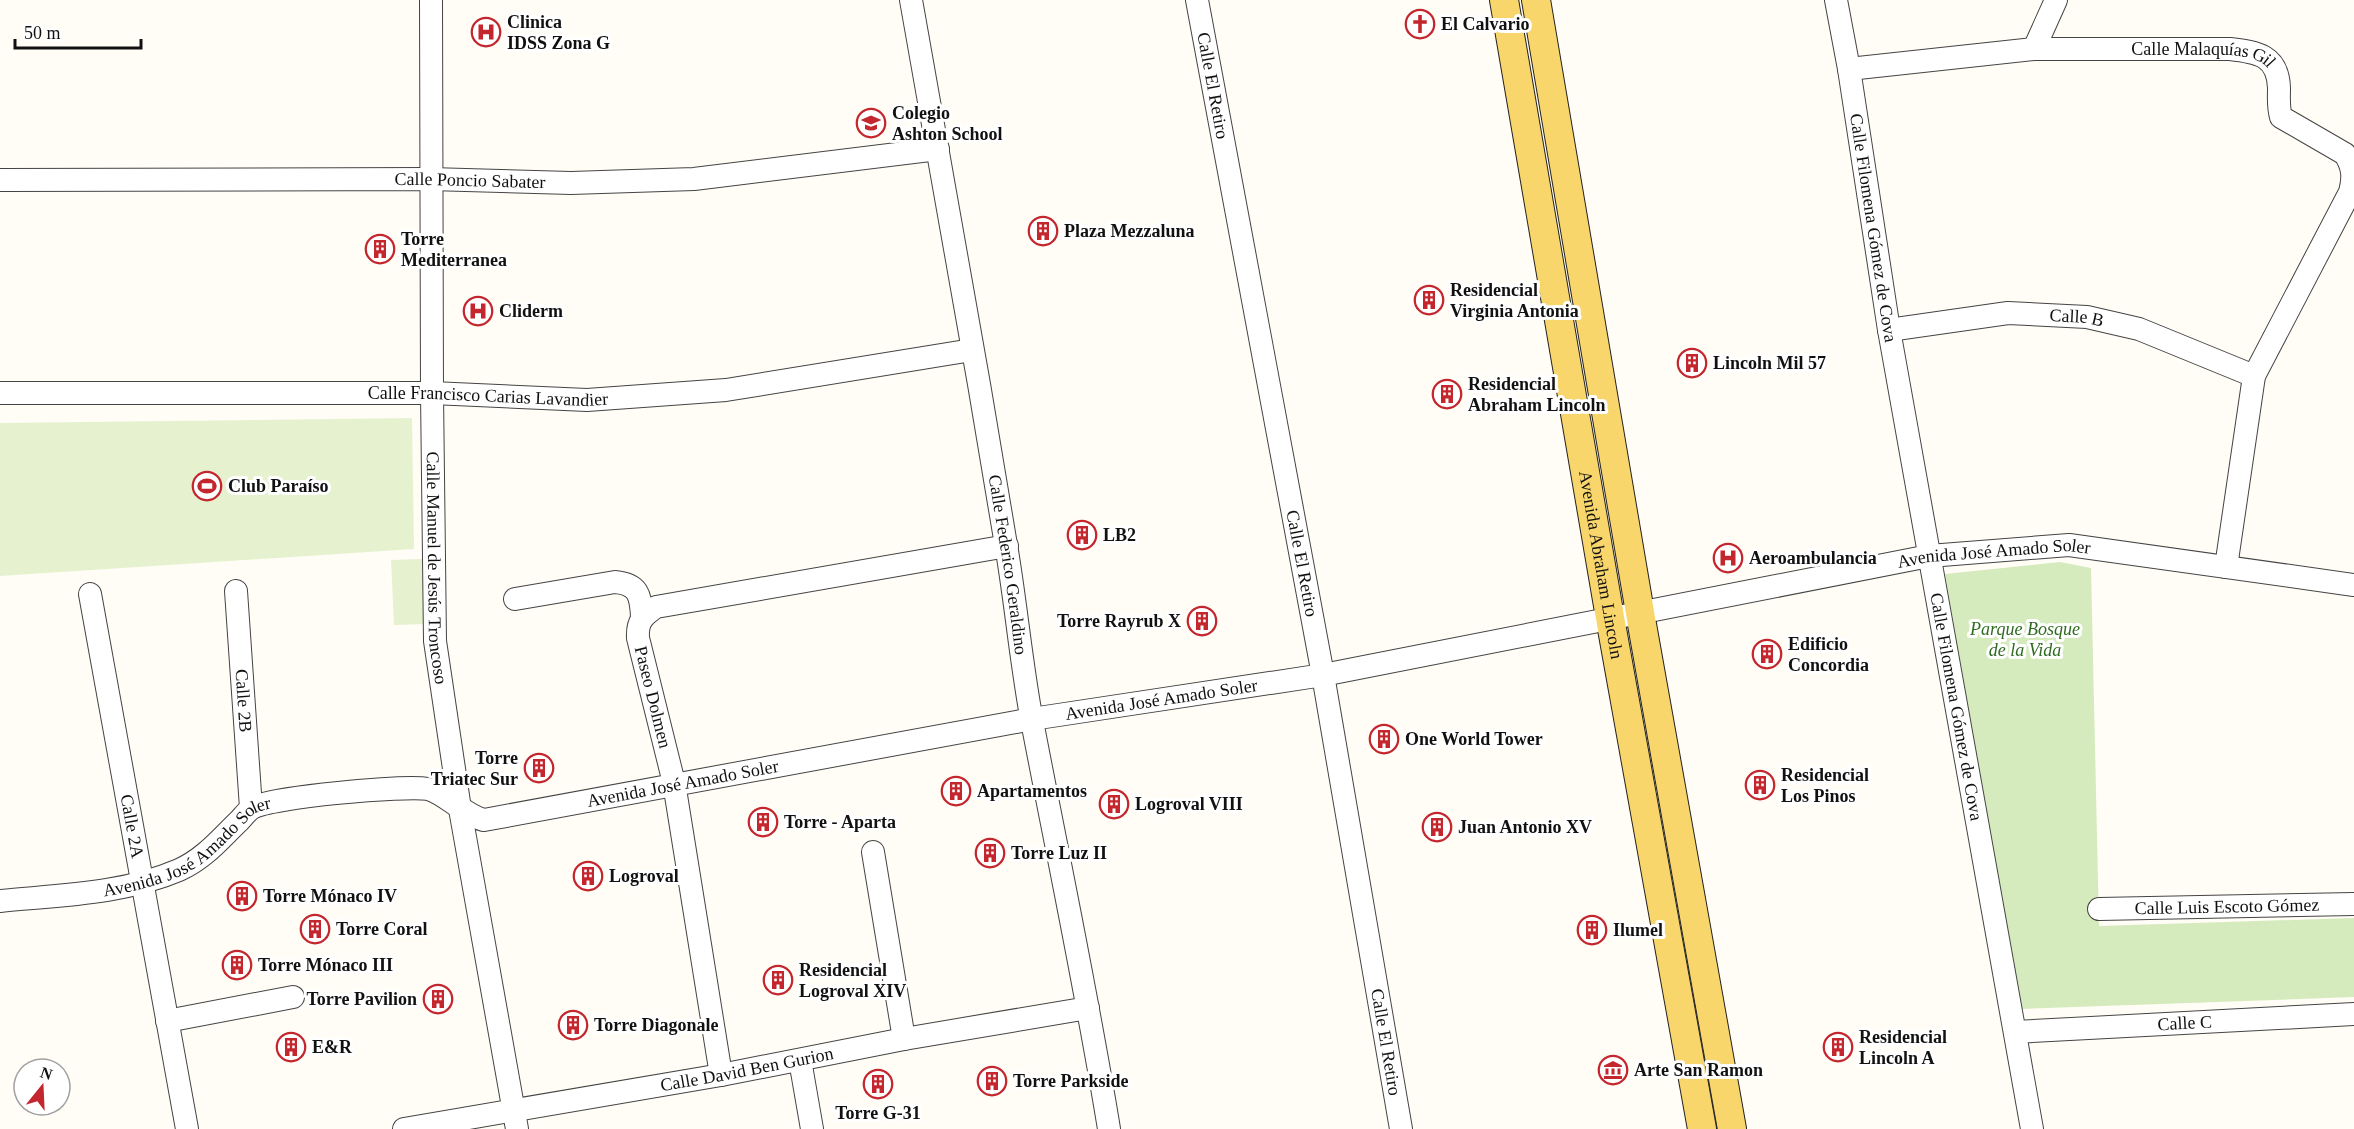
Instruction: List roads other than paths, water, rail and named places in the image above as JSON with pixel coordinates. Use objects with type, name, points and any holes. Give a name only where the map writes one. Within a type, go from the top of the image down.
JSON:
[{"type":"main road","name":"Avenida Abraham Lincoln","points":[[1504,0],[1610,620],[1702,1129]]},
{"type":"main road","name":"Avenida Abraham Lincoln","points":[[1536,0],[1640,615],[1732,1129]]},
{"type":"street","name":"Calle Manuel de Jesús Troncoso","points":[[431,0],[430,179],[435,641],[460,809],[515,1119]]},
{"type":"street","name":"Calle Federico Geraldino","points":[[911,0],[953,227],[1032,719],[1109,1129]]},
{"type":"street","name":"Calle El Retiro","points":[[1197,0],[1323,675],[1401,1129]]},
{"type":"street","name":"Calle Filomena Gómez de Cova","points":[[1836,0],[1849,69],[1889,330],[2032,1129]]},
{"type":"street","points":[[2034,49],[2056,0]]},
{"type":"street","name":"Calle Malaquías Gil","points":[[1849,69],[2034,49],[2230,48],[2258,52],[2269,60],[2277,74],[2278,106],[2281,117],[2345,154],[2351,164],[2353,180],[2350,192],[2254,376],[2226,567]]},
{"type":"street","name":"Calle Poncio Sabater","points":[[0,180],[430,179],[571,183],[694,180],[938,148]]},
{"type":"street","name":"Calle B","points":[[1889,330],[2008,313],[2087,316],[2139,328],[2254,376]]},
{"type":"street","name":"Calle Francisco Carias Lavandier","points":[[0,393],[432,393],[587,400],[726,390],[972,350]]},
{"type":"street","name":"Avenida José Amado Soler","points":[[0,901],[103,891],[142,883],[195,862],[208,853],[251,808],[264,803],[309,796],[396,788],[432,790],[460,809],[484,820],[674,783],[1032,719],[1323,675],[1640,615],[1929,556],[2069,545],[2354,585]]},
{"type":"street","points":[[642,617],[656,606],[1006,546]]},
{"type":"street","name":"Paseo Dolmen","points":[[515,599],[615,582],[626,583],[635,589],[641,601],[642,617],[637,626],[638,638],[674,783],[721,1075]]},
{"type":"street","name":"Calle 2B","points":[[236,591],[251,808]]},
{"type":"street","name":"Calle 2A","points":[[90,594],[187,1129]]},
{"type":"street","points":[[873,852],[904,1039]]},
{"type":"street","name":"Calle Luis Escoto Gómez","points":[[2099,909],[2354,904]]},
{"type":"street","points":[[167,1022],[293,997]]},
{"type":"street","name":"Calle David Ben Gurion","points":[[404,1129],[515,1119],[904,1039],[1088,1008]]},
{"type":"street","name":"Calle C","points":[[2014,1032],[2354,1014]]},
{"type":"street","points":[[800,1060],[812,1129]]},
{"type":"place","name":"El Calvario","points":[[1420,24]]},
{"type":"place","name":"Clinica IDSS Zona G","points":[[486,32]]},
{"type":"place","name":"Colegio Ashton School","points":[[871,123]]},
{"type":"place","name":"Plaza Mezzaluna","points":[[1043,231]]},
{"type":"place","name":"Torre Mediterranea","points":[[380,249]]},
{"type":"place","name":"Residencial Virginia Antonia","points":[[1429,300]]},
{"type":"place","name":"Cliderm","points":[[478,311]]},
{"type":"place","name":"Lincoln Mil 57","points":[[1692,363]]},
{"type":"place","name":"Residencial Abraham Lincoln","points":[[1447,394]]},
{"type":"place","name":"Club Paraíso","points":[[207,486]]},
{"type":"place","name":"LB2","points":[[1082,535]]},
{"type":"place","name":"Aeroambulancia","points":[[1728,558]]},
{"type":"place","name":"Torre Rayrub X","points":[[1202,621]]},
{"type":"place","name":"Edificio Concordia","points":[[1767,654]]},
{"type":"place","name":"One World Tower","points":[[1384,739]]},
{"type":"place","name":"Torre Triatec Sur","points":[[539,768]]},
{"type":"place","name":"Residencial Los Pinos","points":[[1760,785]]},
{"type":"place","name":"Apartamentos","points":[[956,791]]},
{"type":"place","name":"Logroval VIII","points":[[1114,804]]},
{"type":"place","name":"Torre - Aparta","points":[[763,822]]},
{"type":"place","name":"Juan Antonio XV","points":[[1437,827]]},
{"type":"place","name":"Torre Luz II","points":[[990,853]]},
{"type":"place","name":"Logroval","points":[[588,876]]},
{"type":"place","name":"Torre Mónaco IV","points":[[242,896]]},
{"type":"place","name":"Torre Coral","points":[[315,929]]},
{"type":"place","name":"Ilumel","points":[[1592,930]]},
{"type":"place","name":"Torre Mónaco III","points":[[237,965]]},
{"type":"place","name":"Residencial Logroval XIV","points":[[778,980]]},
{"type":"place","name":"Torre Pavilion","points":[[438,999]]},
{"type":"place","name":"Torre Diagonale","points":[[573,1025]]},
{"type":"place","name":"E&R","points":[[291,1047]]},
{"type":"place","name":"Residencial Lincoln A","points":[[1838,1047]]},
{"type":"place","name":"Arte San Ramon","points":[[1613,1070]]},
{"type":"place","name":"Torre Parkside","points":[[992,1081]]},
{"type":"place","name":"Torre G-31","points":[[878,1084]]},
{"type":"park label","name":"Parque Bosque de la Vida","points":[[2025,639]]}]
